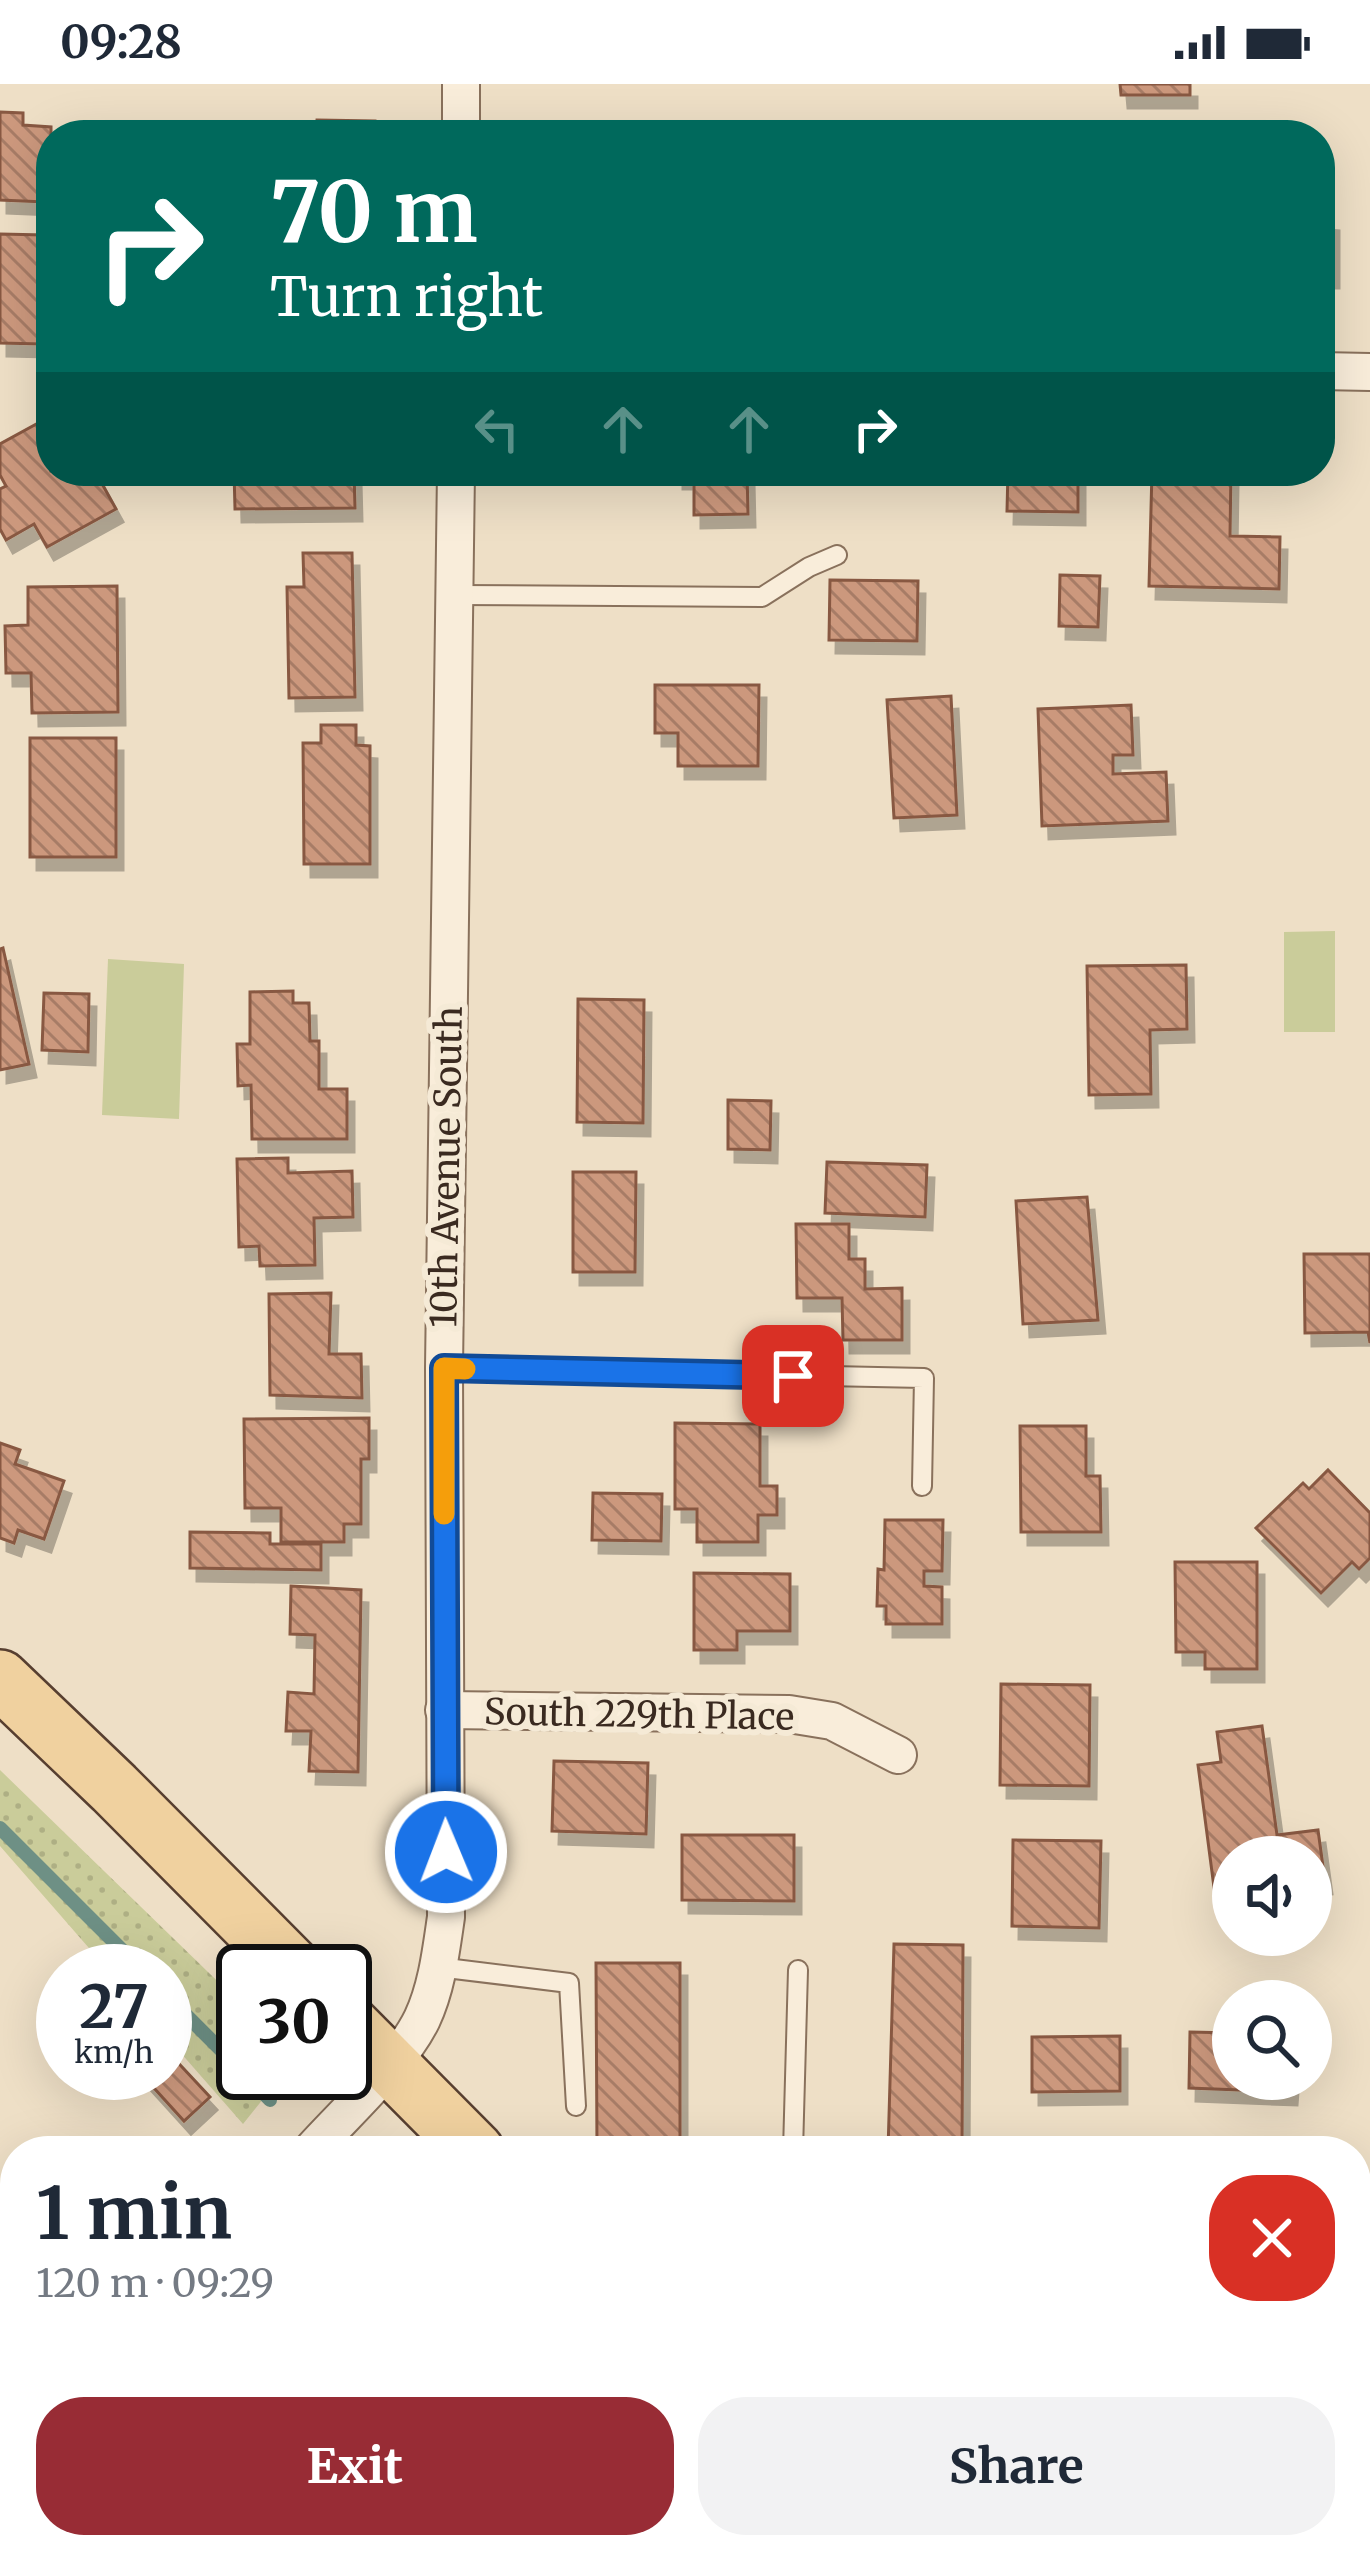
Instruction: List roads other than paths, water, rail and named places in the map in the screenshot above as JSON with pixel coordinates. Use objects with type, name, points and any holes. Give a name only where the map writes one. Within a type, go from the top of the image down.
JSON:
[{"type":"main road","points":[[0,1679],[269,1944]]},
{"type":"main road","points":[[372,2047],[460,2136]]},
{"type":"street","points":[[461,84],[461,120]]},
{"type":"street","points":[[1335,371],[1370,372]]},
{"type":"street","name":"10th Avenue South","points":[[325,2136],[390,2065],[423,2017],[446,1916],[444,1368],[456,486]]},
{"type":"street","name":"South 229th Place","points":[[444,1710],[789,1714],[832,1721],[898,1755]]},
{"type":"lane","points":[[454,595],[762,597],[837,554]]},
{"type":"lane","points":[[444,1368],[924,1378],[922,1486]]},
{"type":"lane","points":[[438,1967],[569,1983],[576,2106]]},
{"type":"lane","points":[[793,2136],[798,1970]]},
{"type":"waterway","points":[[0,1828],[116,1944]]},
{"type":"waterway","points":[[192,2021],[216,2045]]}]
